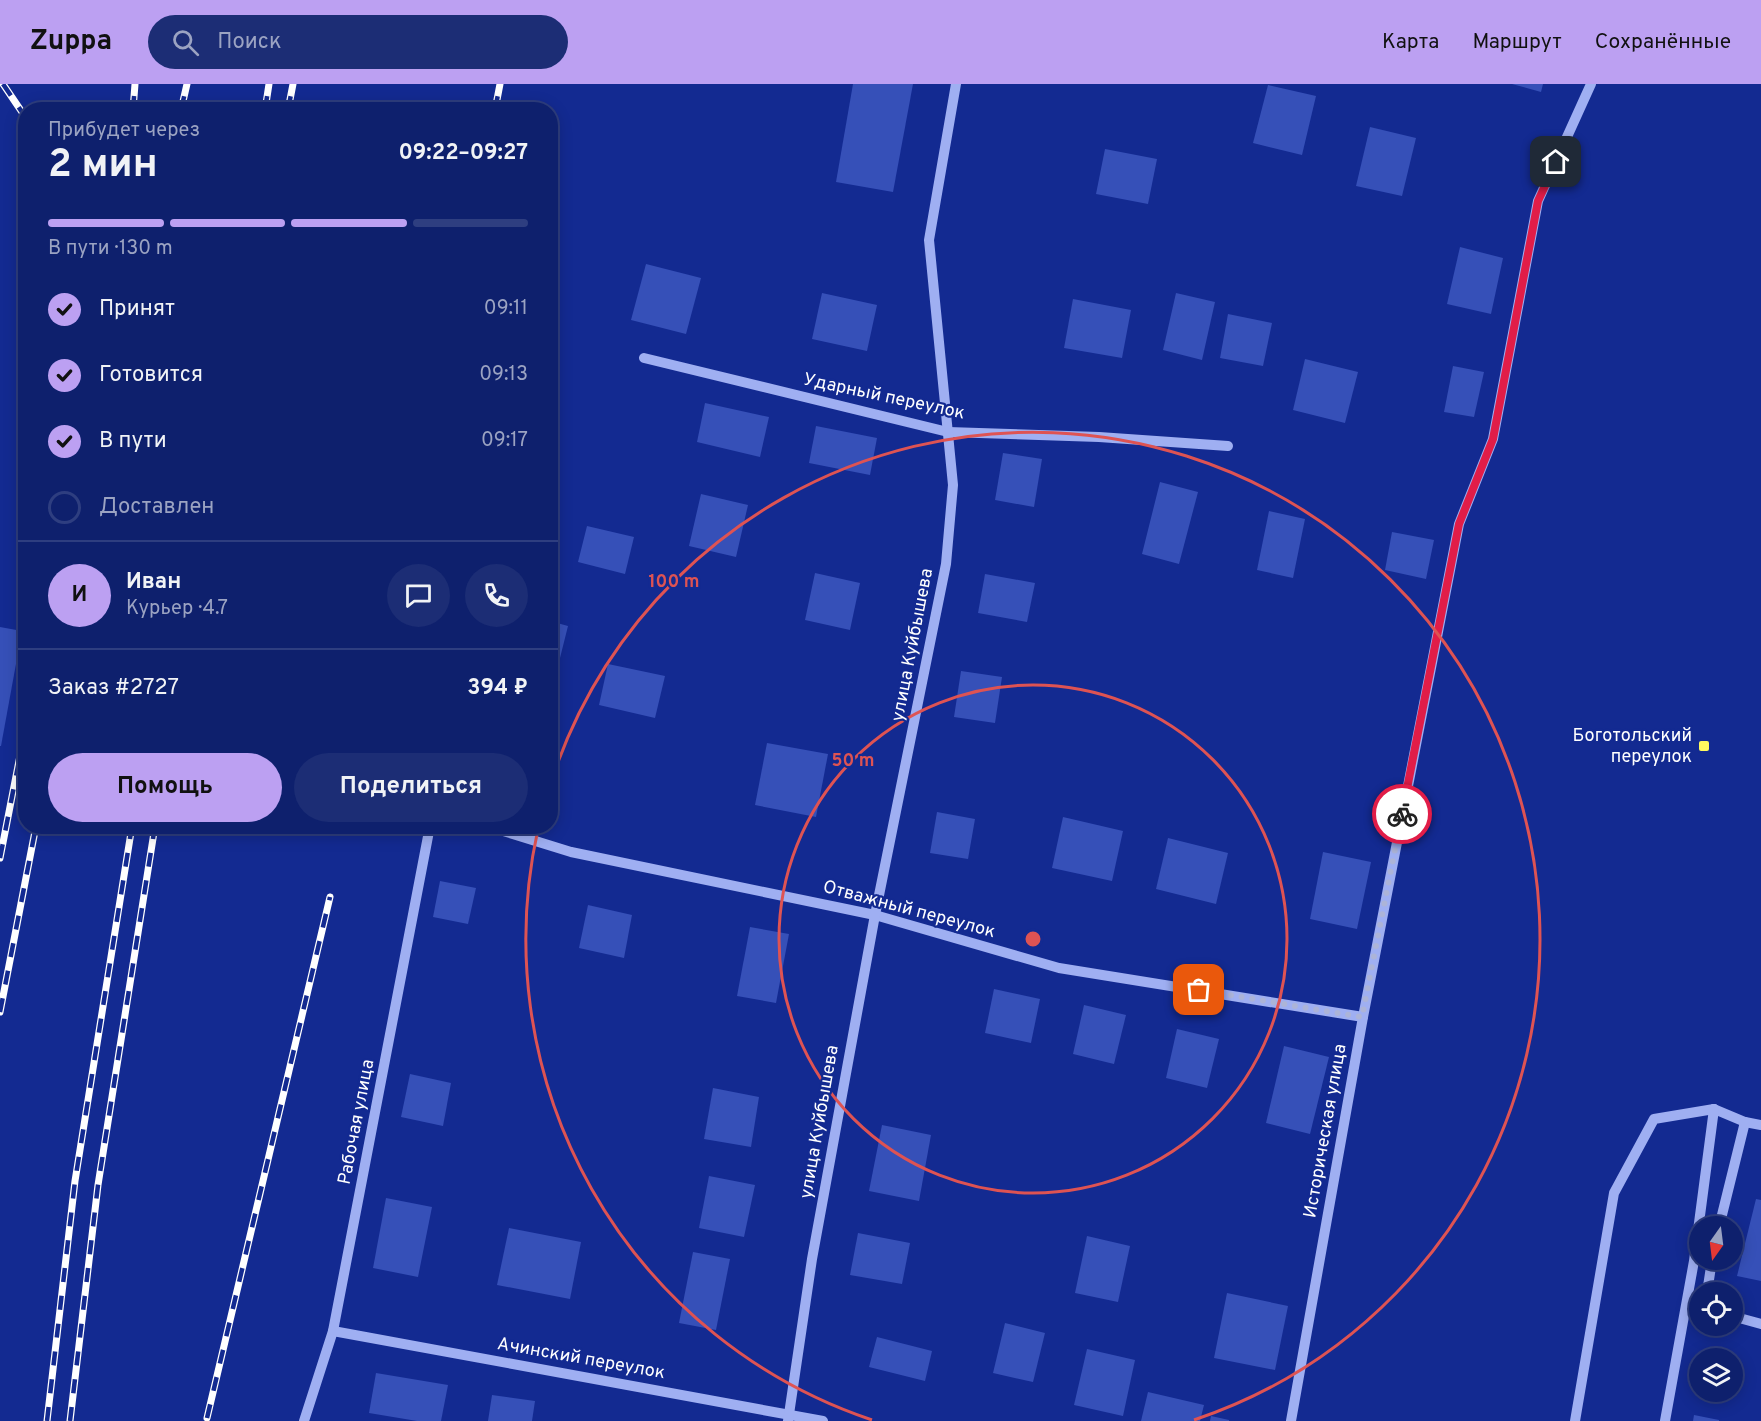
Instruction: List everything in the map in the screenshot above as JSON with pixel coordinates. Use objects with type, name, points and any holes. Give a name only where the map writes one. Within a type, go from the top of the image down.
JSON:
[{"type":"street","name":"улица Куйбышева","points":[[788,1417],[812,1258],[875,915],[946,564],[953,485],[929,240],[956,84]]},
{"type":"street","name":"Историческая улица","points":[[1291,1421],[1362,1017],[1459,524],[1493,439],[1538,201],[1591,84]]},
{"type":"street","name":"Ударный переулок","points":[[644,358],[948,432],[1099,437],[1228,446]]},
{"type":"street","name":"Рабочая улица","points":[[304,1421],[333,1331],[428,834]]},
{"type":"street","name":"Отважный переулок","points":[[512,834],[572,852],[875,915],[1059,968],[1362,1017]]},
{"type":"street","points":[[1665,1421],[1694,1261],[1714,1109]]},
{"type":"street","points":[[1575,1421],[1614,1192],[1654,1119],[1714,1109],[1745,1122],[1761,1125]]},
{"type":"street","points":[[1722,1216],[1745,1122]]},
{"type":"street","points":[[1743,1319],[1761,1324]]},
{"type":"street","name":"Ачинский переулок","points":[[333,1331],[788,1417],[823,1421]]},
{"type":"building","points":[[853,84],[913,84],[893,192],[836,182]]},
{"type":"building","points":[[1512,84],[1543,84],[1541,92]]},
{"type":"building","points":[[1268,85],[1316,96],[1302,155],[1253,143]]},
{"type":"building","points":[[1370,127],[1416,138],[1402,196],[1356,186]]},
{"type":"building","points":[[1105,149],[1157,159],[1148,204],[1096,194]]},
{"type":"building","points":[[1460,247],[1503,258],[1491,314],[1447,304]]},
{"type":"building","points":[[646,264],[701,278],[686,334],[631,320]]},
{"type":"building","points":[[822,293],[877,305],[867,351],[812,339]]},
{"type":"building","points":[[1176,293],[1215,302],[1202,360],[1163,350]]},
{"type":"building","points":[[1073,299],[1131,310],[1122,358],[1064,348]]},
{"type":"building","points":[[1228,314],[1272,323],[1263,366],[1220,358]]},
{"type":"building","points":[[1305,359],[1358,372],[1345,423],[1293,410]]},
{"type":"building","points":[[1453,366],[1484,372],[1474,417],[1444,412]]},
{"type":"building","points":[[705,403],[769,417],[760,457],[697,442]]},
{"type":"building","points":[[816,426],[877,438],[870,475],[809,463]]},
{"type":"building","points":[[1003,453],[1042,459],[1034,507],[995,500]]},
{"type":"building","points":[[1160,482],[1198,492],[1179,564],[1142,554]]},
{"type":"building","points":[[701,494],[748,505],[736,557],[689,546]]},
{"type":"building","points":[[1269,511],[1305,519],[1293,578],[1257,570]]},
{"type":"building","points":[[587,526],[634,537],[625,574],[578,562]]},
{"type":"building","points":[[1392,532],[1434,540],[1426,579],[1385,570]]},
{"type":"building","points":[[815,573],[860,583],[850,630],[805,620]]},
{"type":"building","points":[[985,574],[1035,583],[1027,622],[978,613]]},
{"type":"building","points":[[558,623],[568,626],[558,666]]},
{"type":"building","points":[[0,627],[18,630],[18,653],[0,746]]},
{"type":"building","points":[[608,664],[665,676],[655,718],[599,705]]},
{"type":"building","points":[[961,671],[1002,677],[995,723],[954,717]]},
{"type":"building","points":[[767,743],[828,754],[816,817],[755,805]]},
{"type":"building","points":[[937,812],[975,819],[968,859],[930,853]]},
{"type":"building","points":[[1063,817],[1123,831],[1112,881],[1052,868]]},
{"type":"building","points":[[1168,838],[1228,853],[1216,904],[1156,889]]},
{"type":"building","points":[[1323,852],[1371,862],[1357,929],[1310,919]]},
{"type":"building","points":[[440,881],[476,888],[468,924],[433,917]]},
{"type":"building","points":[[588,905],[632,915],[624,958],[579,948]]},
{"type":"building","points":[[750,927],[789,934],[776,1003],[737,996]]},
{"type":"building","points":[[994,989],[1040,999],[1031,1043],[985,1033]]},
{"type":"building","points":[[1084,1005],[1126,1015],[1114,1064],[1073,1054]]},
{"type":"building","points":[[1177,1029],[1219,1039],[1207,1088],[1166,1078]]},
{"type":"building","points":[[1284,1046],[1329,1057],[1310,1134],[1266,1123]]},
{"type":"building","points":[[410,1074],[451,1083],[443,1126],[401,1117]]},
{"type":"building","points":[[713,1088],[759,1097],[751,1147],[704,1139]]},
{"type":"building","points":[[882,1125],[931,1135],[919,1201],[869,1191]]},
{"type":"building","points":[[709,1176],[755,1185],[744,1237],[699,1228]]},
{"type":"building","points":[[386,1198],[432,1207],[418,1277],[373,1268]]},
{"type":"building","points":[[1756,1199],[1761,1200],[1761,1281],[1737,1276],[1738,1270],[1743,1270],[1743,1252]]},
{"type":"building","points":[[509,1228],[581,1242],[570,1299],[497,1285]]},
{"type":"building","points":[[858,1233],[910,1243],[902,1284],[850,1275]]},
{"type":"building","points":[[1087,1236],[1130,1246],[1118,1302],[1075,1293]]},
{"type":"building","points":[[693,1252],[730,1259],[716,1330],[679,1323]]},
{"type":"building","points":[[1227,1293],[1288,1306],[1275,1370],[1214,1358]]},
{"type":"building","points":[[1005,1323],[1045,1333],[1033,1382],[993,1373]]},
{"type":"building","points":[[877,1337],[932,1351],[925,1381],[869,1367]]},
{"type":"building","points":[[1087,1349],[1135,1360],[1123,1416],[1074,1405]]},
{"type":"building","points":[[376,1373],[448,1385],[441,1421],[417,1421],[369,1413]]},
{"type":"building","points":[[1148,1392],[1204,1405],[1200,1421],[1141,1421]]},
{"type":"building","points":[[492,1395],[535,1401],[532,1421],[488,1421]]},
{"type":"building","points":[[1694,1415],[1719,1420],[1719,1421],[1693,1421]]},
{"type":"building","points":[[1211,1416],[1229,1420],[1229,1421],[1210,1421]]},
{"type":"railway","points":[[3,84],[18,106]]},
{"type":"railway","points":[[134,102],[135,84]]},
{"type":"railway","points":[[183,102],[187,84]]},
{"type":"railway","points":[[266,102],[269,84]]},
{"type":"railway","points":[[290,102],[293,84]]},
{"type":"railway","points":[[497,102],[500,84]]},
{"type":"railway","points":[[0,858],[18,766]]},
{"type":"railway","points":[[0,1012],[34,834]]},
{"type":"railway","points":[[47,1421],[75,1181],[131,834]]},
{"type":"railway","points":[[70,1421],[98,1185],[154,834]]},
{"type":"railway","points":[[207,1418],[330,897]]},
{"type":"way so far","points":[[1199,990],[1362,1017],[1402,814]]},
{"type":"place","name":"Боготольский переулок","points":[[1704,746]]},
{"type":"route","points":[[1402,814],[1459,524],[1493,439],[1538,201],[1556,162]]}]
